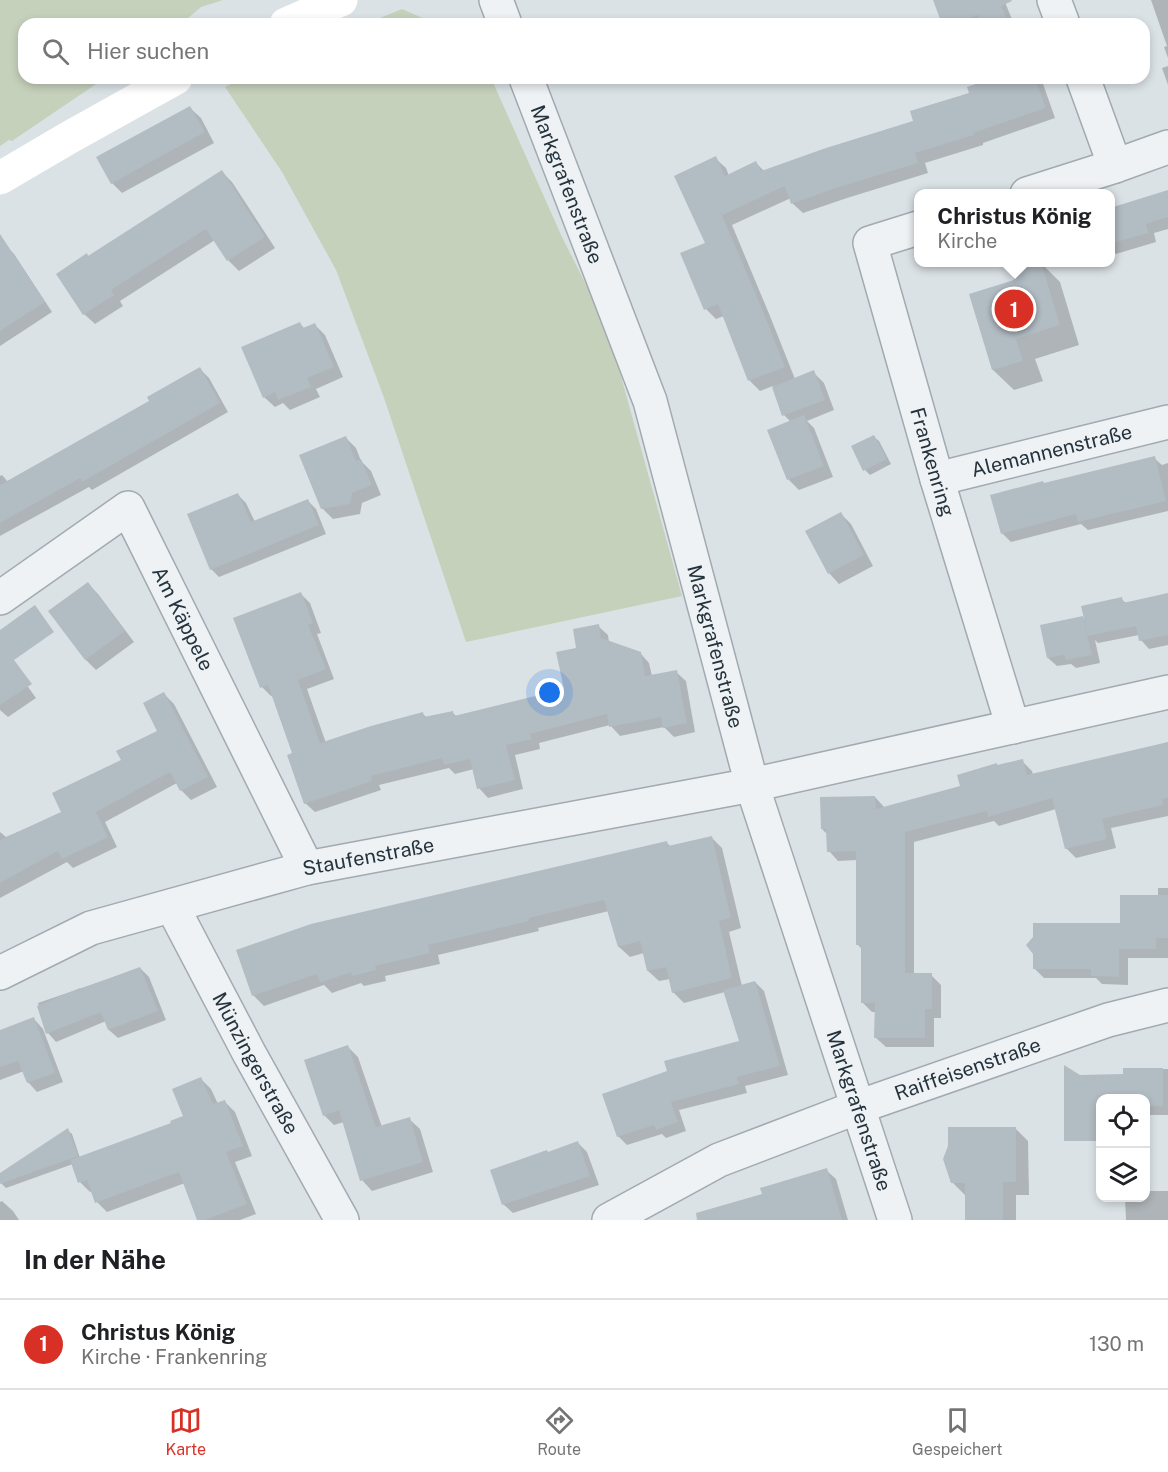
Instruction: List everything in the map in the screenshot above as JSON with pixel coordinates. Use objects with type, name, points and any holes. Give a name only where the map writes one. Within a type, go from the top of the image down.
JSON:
[{"type":"main road","points":[[300,18],[341,0]]},
{"type":"main road","points":[[0,178],[165,84]]},
{"type":"street","points":[[496,0],[503,18]]},
{"type":"street","points":[[1054,0],[1061,18]]},
{"type":"street","name":"Markgrafenstraße","points":[[528,84],[650,401],[752,785],[895,1220]]},
{"type":"street","points":[[1085,84],[1114,166]]},
{"type":"street","points":[[1043,189],[1168,147]]},
{"type":"street","name":"Frankenring","points":[[914,229],[870,243],[937,479],[1013,727]]},
{"type":"street","name":"Alemannenstraße","points":[[937,479],[1168,422]]},
{"type":"street","name":"Am Käppele","points":[[0,598],[128,508],[307,868]]},
{"type":"street","points":[[752,785],[1168,692]]},
{"type":"street","name":"Staufenstraße","points":[[0,973],[91,927],[307,868],[752,785]]},
{"type":"street","name":"Münzingerstraße","points":[[172,906],[249,1053],[342,1220]]},
{"type":"street","name":"Raiffeisenstraße","points":[[609,1220],[719,1160],[858,1107],[1108,1020],[1168,1005]]},
{"type":"green space","points":[[0,0],[223,0],[201,7],[188,18],[18,18],[18,84],[96,84],[12,141],[9,140],[0,146]]},
{"type":"green space","points":[[402,9],[422,18],[380,18]]},
{"type":"green space","points":[[231,84],[494,84],[562,237],[607,326],[682,596],[466,642],[383,395],[336,270],[282,172],[225,87]]},
{"type":"building","points":[[933,0],[1012,1],[1001,6],[1007,18],[979,18],[978,15],[970,18],[940,18]]},
{"type":"building","points":[[976,84],[1037,84],[1046,108],[973,133],[974,135],[915,153],[918,163],[791,204],[785,186],[722,215],[785,367],[748,381],[718,304],[704,310],[680,253],[705,243],[674,176],[716,156],[725,176],[756,161],[761,171],[913,121],[910,111],[969,93],[967,87]]},
{"type":"building","points":[[190,106],[205,132],[111,184],[96,157]]},
{"type":"building","points":[[222,170],[265,237],[227,261],[206,229],[111,290],[114,295],[83,315],[56,274]]},
{"type":"building","points":[[1168,190],[1168,217],[1146,224],[1148,233],[1115,243],[1115,206]]},
{"type":"building","points":[[0,234],[45,302],[0,331]]},
{"type":"building","points":[[1043,267],[1060,325],[1016,339],[1023,361],[992,370],[969,294],[1014,280],[1011,269]]},
{"type":"building","points":[[300,322],[303,328],[315,323],[334,367],[307,378],[311,387],[278,400],[275,392],[263,398],[241,347]]},
{"type":"building","points":[[200,367],[220,403],[82,482],[80,478],[0,523],[0,485],[149,401],[147,397]]},
{"type":"building","points":[[814,370],[825,400],[782,416],[772,387]]},
{"type":"building","points":[[804,415],[824,466],[787,480],[767,430]]},
{"type":"building","points":[[874,435],[887,459],[863,471],[851,446]]},
{"type":"building","points":[[346,436],[356,461],[361,459],[372,485],[352,493],[350,504],[321,509],[299,455]]},
{"type":"building","points":[[1155,456],[1166,501],[1078,522],[1076,514],[1001,534],[990,495]]},
{"type":"building","points":[[238,493],[251,522],[308,499],[319,525],[210,570],[187,514]]},
{"type":"building","points":[[841,512],[864,555],[828,574],[805,531]]},
{"type":"building","points":[[88,582],[125,631],[85,660],[48,611]]},
{"type":"building","points":[[301,592],[313,623],[308,625],[326,669],[298,680],[320,743],[423,712],[424,717],[453,711],[454,716],[564,689],[556,652],[576,648],[573,629],[599,624],[601,638],[641,652],[645,676],[677,670],[687,723],[663,728],[661,717],[609,727],[607,714],[530,734],[532,739],[506,745],[515,780],[477,789],[470,759],[444,765],[442,758],[371,776],[372,781],[304,804],[287,755],[292,753],[268,685],[260,688],[233,618]]},
{"type":"building","points":[[1168,593],[1168,635],[1139,641],[1136,626],[1088,636],[1081,606],[1122,597],[1123,603]]},
{"type":"building","points":[[35,605],[54,632],[14,660],[32,684],[0,705],[0,630]]},
{"type":"building","points":[[1083,616],[1092,655],[1066,660],[1064,655],[1047,658],[1040,625]]},
{"type":"building","points":[[164,692],[208,777],[180,791],[170,772],[96,812],[108,837],[62,859],[58,851],[0,883],[0,840],[61,812],[52,793],[121,760],[116,751],[157,731],[143,703]]},
{"type":"building","points":[[1168,742],[1168,798],[1162,799],[1163,805],[1102,819],[1107,839],[1065,849],[1052,798],[988,817],[987,811],[905,832],[905,973],[932,973],[932,1009],[925,1009],[925,1038],[874,1038],[875,1003],[861,1003],[861,945],[856,945],[856,851],[827,852],[826,829],[821,829],[820,797],[875,796],[876,809],[960,786],[957,775],[997,763],[997,765],[1023,759],[1027,775]]},
{"type":"building","points":[[712,836],[731,918],[719,921],[732,978],[672,993],[666,967],[647,971],[640,941],[618,947],[604,900],[428,945],[430,953],[375,966],[376,970],[352,976],[351,972],[320,983],[317,974],[252,996],[236,950],[311,924],[667,841],[668,846]]},
{"type":"building","points":[[1120,895],[1168,895],[1168,938],[1156,938],[1156,949],[1119,949],[1119,977],[1091,976],[1091,969],[1033,969],[1033,954],[1026,945],[1033,937],[1033,923],[1120,923]]},
{"type":"building","points":[[140,967],[158,1011],[108,1030],[101,1012],[46,1034],[37,1006]]},
{"type":"building","points":[[755,981],[780,1066],[737,1077],[739,1084],[671,1102],[678,1122],[656,1130],[654,1125],[617,1137],[602,1094],[667,1071],[664,1061],[739,1041],[723,990]]},
{"type":"building","points":[[34,1017],[55,1073],[27,1083],[18,1061],[0,1067],[0,1030]]},
{"type":"building","points":[[348,1045],[376,1127],[410,1117],[423,1162],[360,1181],[339,1110],[323,1116],[304,1060]]},
{"type":"building","points":[[1064,1065],[1080,1075],[1123,1074],[1123,1068],[1163,1068],[1163,1106],[1150,1106],[1150,1094],[1096,1094],[1096,1141],[1064,1141]]},
{"type":"building","points":[[201,1077],[213,1104],[225,1100],[243,1146],[226,1152],[247,1204],[205,1220],[197,1220],[179,1172],[95,1203],[87,1180],[78,1183],[70,1160],[171,1123],[170,1121],[183,1116],[172,1089]]},
{"type":"building","points":[[948,1127],[1016,1127],[1016,1182],[1003,1182],[1003,1220],[965,1220],[965,1183],[951,1183],[943,1159],[948,1146]]},
{"type":"building","points":[[68,1128],[78,1156],[0,1184],[0,1173]]},
{"type":"building","points":[[578,1141],[590,1176],[502,1205],[490,1170]]},
{"type":"building","points":[[827,1168],[842,1220],[697,1220],[696,1213],[762,1194],[760,1188]]},
{"type":"place","name":"Christus König","points":[[1014,309]]}]
